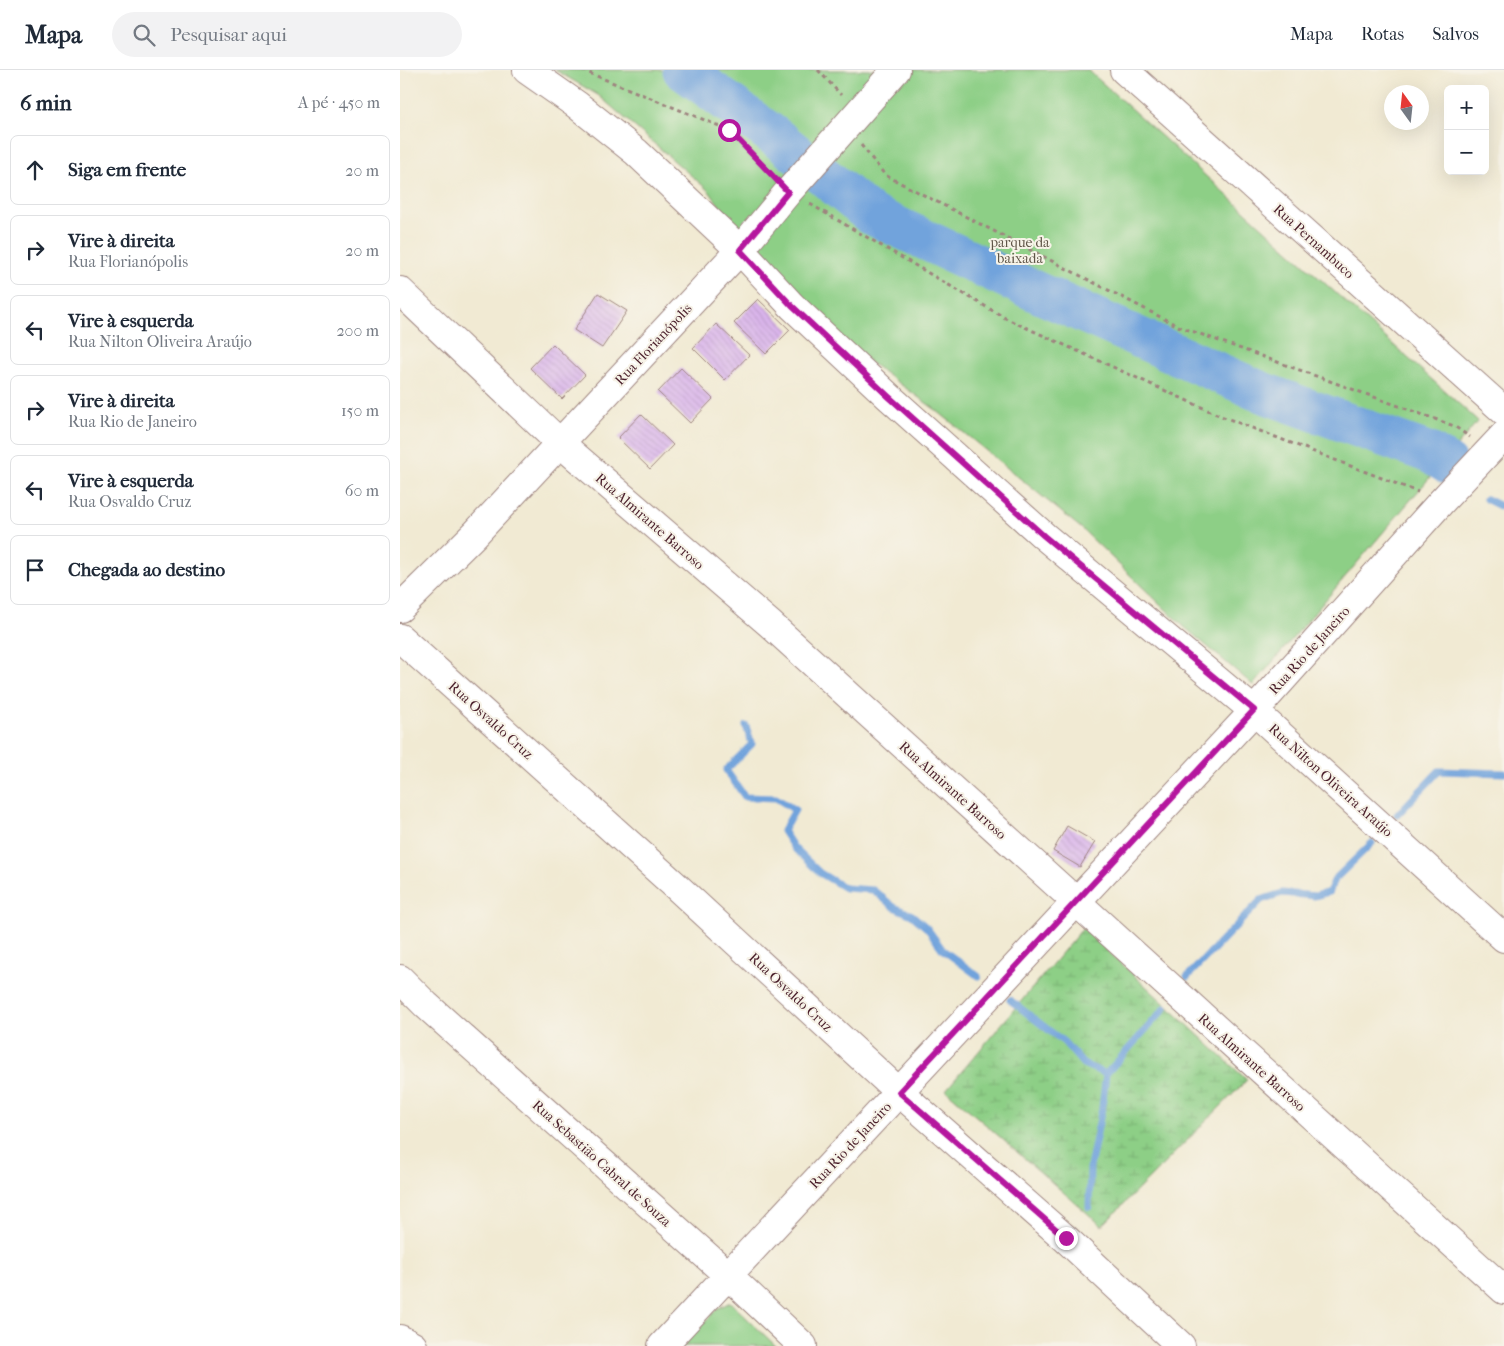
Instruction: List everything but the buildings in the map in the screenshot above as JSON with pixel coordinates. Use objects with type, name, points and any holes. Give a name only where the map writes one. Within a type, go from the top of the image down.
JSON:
[{"type":"street","name":"Rua Nilton Oliveira Araújo","points":[[527,70],[577,105],[636,152],[740,250],[792,306],[888,396],[1044,536],[1254,710],[1504,938]]},
{"type":"street","name":"Rua Florianópolis","points":[[400,608],[475,534],[740,250],[791,188],[896,70]]},
{"type":"street","name":"Rua Pernambuco","points":[[1124,70],[1504,411]]},
{"type":"street","name":"Rua Almirante Barroso","points":[[400,291],[560,444],[770,624],[1504,1290]]},
{"type":"street","name":"Rua Rio de Janeiro","points":[[662,1346],[1254,710],[1496,443]]},
{"type":"street","name":"Rua Osvaldo Cruz","points":[[400,638],[677,887],[899,1092],[1066,1238],[1181,1346]]},
{"type":"street","name":"Rua Sebastião Cabral de Souza","points":[[400,979],[426,1005],[729,1276],[803,1346]]},
{"type":"street","points":[[400,1339],[413,1346]]},
{"type":"path","points":[[582,70],[729,130],[791,188],[1007,319],[1221,416],[1442,501]]},
{"type":"path","points":[[818,70],[844,128],[885,176],[1178,326],[1496,443]]},
{"type":"green space","name":"parque da baixada","points":[[555,70],[1088,70],[1478,421],[1253,685],[1182,625],[1081,528],[936,410],[792,306],[709,191],[598,95]]},
{"type":"green space","points":[[1083,928],[1247,1080],[1102,1226],[946,1090]]},
{"type":"green space","points":[[730,1302],[776,1346],[682,1346],[717,1309]]},
{"type":"waterway","points":[[683,70],[777,138],[870,214],[1039,293],[1264,393],[1430,453],[1448,464]]},
{"type":"waterway","points":[[1486,499],[1504,508]]},
{"type":"waterway","points":[[746,726],[752,744],[726,770],[745,797],[776,798],[795,810],[783,831],[794,848],[820,873],[845,888],[873,890],[894,907],[912,915],[927,928],[943,950],[978,976]]},
{"type":"waterway","points":[[1397,815],[1439,771],[1504,773]]},
{"type":"waterway","points":[[1187,977],[1261,900],[1282,893],[1315,896],[1329,892],[1335,879],[1372,843]]},
{"type":"waterway","points":[[1010,1000],[1064,1042],[1083,1064],[1106,1074]]},
{"type":"waterway","points":[[1089,1207],[1090,1167],[1102,1108],[1106,1074],[1165,1008]]},
{"type":"route","points":[[729,130],[788,192],[740,250],[792,306],[888,396],[1044,536],[1254,710],[899,1092],[1066,1238]]}]
